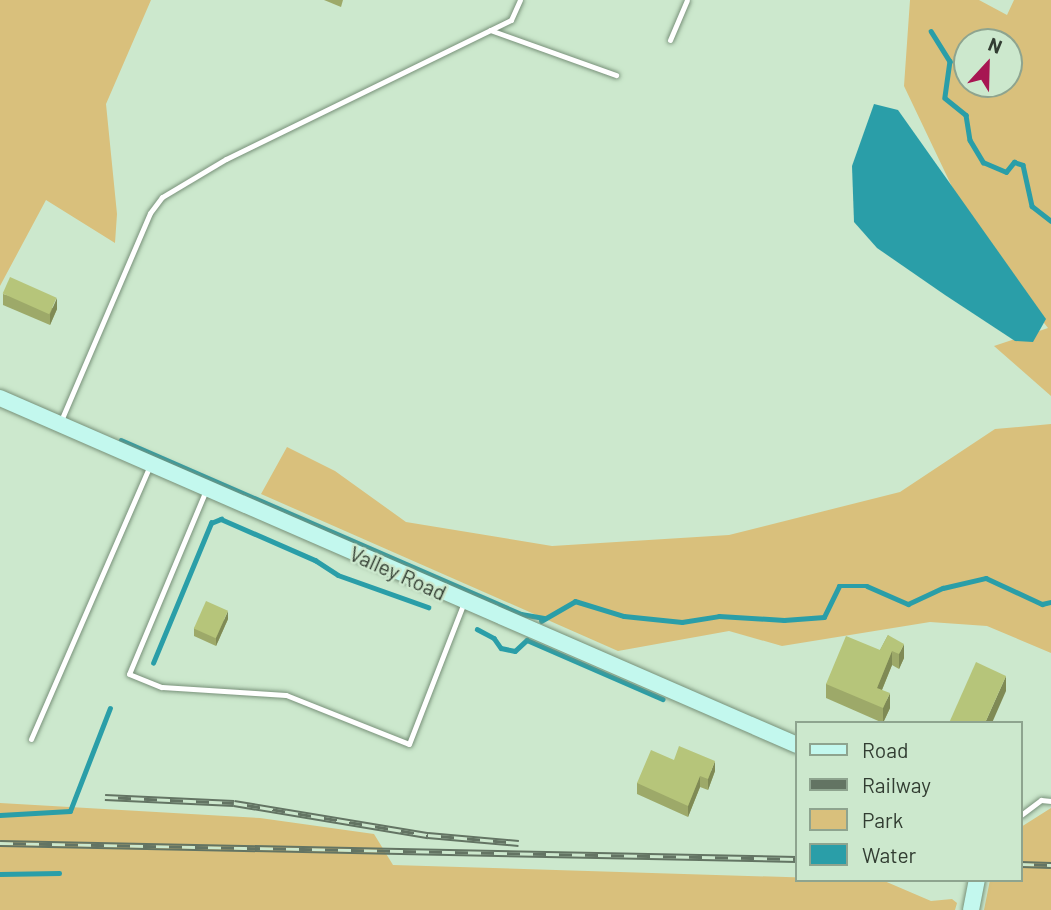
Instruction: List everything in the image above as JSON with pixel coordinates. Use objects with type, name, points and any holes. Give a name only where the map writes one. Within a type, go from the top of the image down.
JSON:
[{"type":"street","name":"Valley Road","points":[[0,398],[464,603],[796,745]]},
{"type":"street","points":[[971,910],[977,882]]},
{"type":"lane","points":[[59,425],[150,213],[162,197],[226,159],[511,20],[520,0]]},
{"type":"lane","points":[[670,40],[687,0]]},
{"type":"lane","points":[[490,30],[615,75]]},
{"type":"lane","points":[[31,739],[150,465]]},
{"type":"lane","points":[[206,490],[129,674],[162,687],[286,695],[409,744],[464,603]]},
{"type":"lane","points":[[1023,814],[1041,800],[1051,802]]},
{"type":"green space","points":[[0,0],[151,0],[106,104],[117,214],[115,243],[46,200],[0,286]]},
{"type":"green space","points":[[910,0],[979,0],[1007,15],[1014,0],[1051,0],[1051,396],[994,346],[1048,328],[975,235],[904,86]]},
{"type":"green space","points":[[1051,424],[1051,653],[987,626],[930,622],[782,646],[729,631],[618,651],[261,494],[287,447],[335,471],[406,522],[552,546],[729,535],[900,492],[995,429]]},
{"type":"green space","points":[[0,803],[260,818],[374,834],[393,865],[796,877],[796,882],[887,882],[931,901],[952,899],[957,903],[955,910],[0,910]]},
{"type":"green space","points":[[1051,808],[1051,910],[984,910],[990,882],[1023,882],[1023,826]]},
{"type":"water","points":[[874,104],[898,110],[1046,319],[1033,342],[1015,341],[945,295],[877,248],[854,222],[852,166]]},
{"type":"building","points":[[10,277],[57,298],[49,314],[3,293]]},
{"type":"building","points":[[206,601],[228,611],[216,638],[194,628]]},
{"type":"building","points":[[888,635],[904,644],[899,654],[892,651],[877,688],[890,693],[883,708],[826,684],[846,636],[880,650]]},
{"type":"building","points":[[976,662],[1006,676],[986,721],[950,721]]},
{"type":"building","points":[[679,746],[715,761],[708,779],[700,776],[688,806],[637,783],[651,750],[674,760]]},
{"type":"waterway","points":[[931,31],[950,61],[945,98],[966,115],[970,140],[983,162],[1006,172],[1014,162],[1023,165],[1032,206],[1051,221]]},
{"type":"waterway","points":[[121,440],[521,614],[544,618]]},
{"type":"waterway","points":[[153,663],[211,523],[221,519],[315,560],[338,575],[428,607]]},
{"type":"waterway","points":[[541,621],[575,601],[624,616],[682,622],[719,616],[784,620],[824,617],[839,586],[867,586],[908,604],[943,588],[986,578],[1042,604],[1051,602]]},
{"type":"waterway","points":[[477,629],[494,638],[501,648],[515,651],[527,640],[663,699]]},
{"type":"waterway","points":[[0,815],[70,811],[110,708]]},
{"type":"waterway","points":[[0,874],[59,873]]},
{"type":"railway","points":[[105,797],[234,803],[428,835],[519,843]]},
{"type":"railway","points":[[0,843],[796,859]]},
{"type":"railway","points":[[1023,864],[1051,865]]}]
